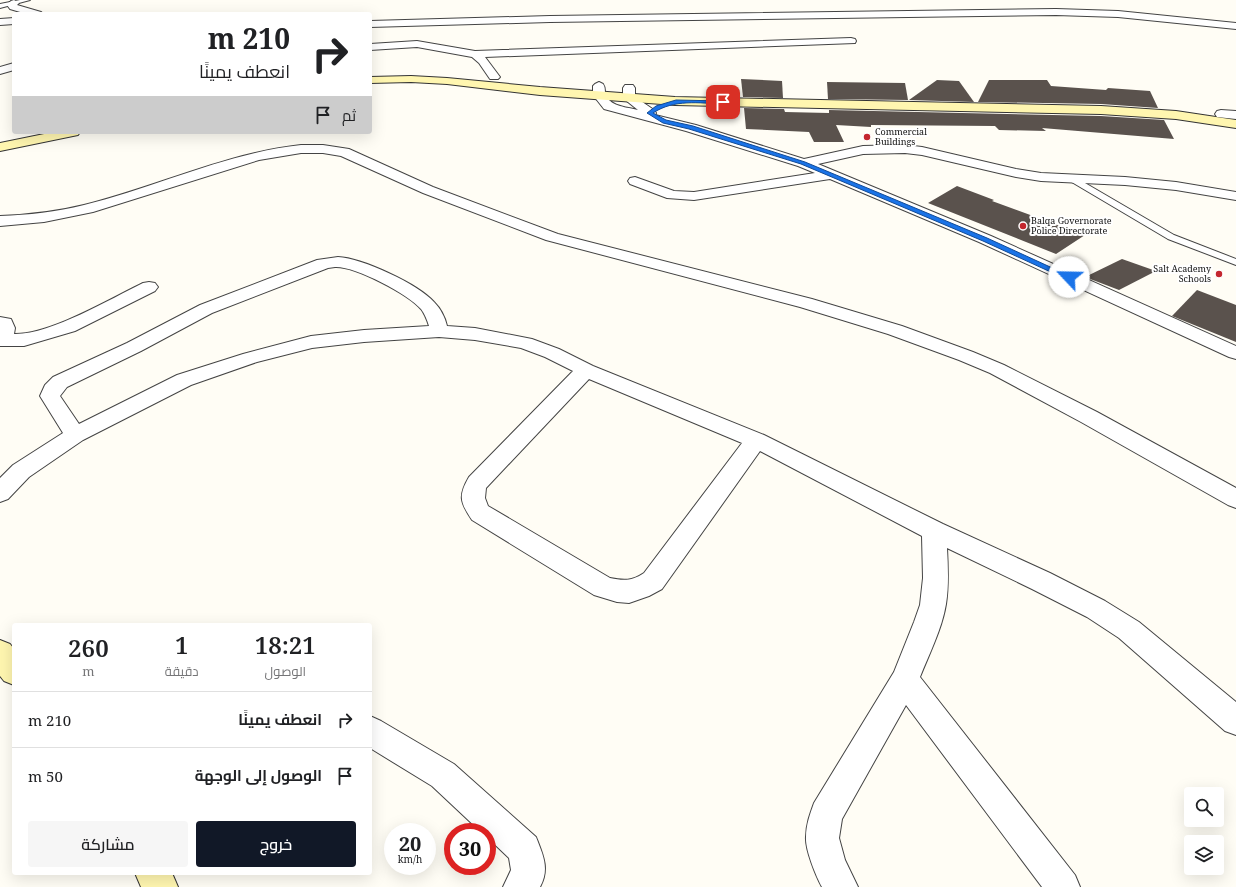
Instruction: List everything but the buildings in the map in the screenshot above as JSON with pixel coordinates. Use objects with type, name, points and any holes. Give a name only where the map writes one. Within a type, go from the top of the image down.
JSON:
[{"type":"main road","points":[[372,74],[421,73],[494,77],[629,93],[676,101],[1100,110],[1176,115],[1236,124]]},
{"type":"main road","points":[[372,80],[411,79],[447,81],[540,91],[608,106]]},
{"type":"main road","points":[[540,91],[599,90]]},
{"type":"main road","points":[[629,93],[1106,102],[1221,114]]},
{"type":"main road","points":[[649,113],[658,107],[676,101]]},
{"type":"main road","points":[[0,137],[15,134]]},
{"type":"main road","points":[[0,147],[63,134]]},
{"type":"main road","points":[[0,653],[12,669]]},
{"type":"main road","points":[[153,875],[161,887]]},
{"type":"street","points":[[14,4],[12,5],[13,7],[31,12]]},
{"type":"street","points":[[924,4],[969,14]]},
{"type":"street","points":[[372,24],[1088,12],[1236,26]]},
{"type":"street","points":[[0,22],[12,21]]},
{"type":"street","points":[[372,47],[417,44],[475,54],[851,41]]},
{"type":"street","points":[[475,54],[483,61],[494,77]]},
{"type":"street","points":[[0,71],[12,67]]},
{"type":"street","points":[[599,90],[608,106],[691,128],[803,163],[985,239],[1236,353]]},
{"type":"street","points":[[629,93],[649,113],[664,122]]},
{"type":"street","points":[[1221,114],[1236,116]]},
{"type":"street","points":[[0,221],[46,217],[98,206],[209,169],[258,156],[298,149],[329,149],[344,152],[428,190],[552,237],[806,304],[895,330],[966,356],[997,369],[1089,417],[1236,499]]},
{"type":"street","points":[[803,163],[863,150],[905,149],[922,151],[1016,173],[1054,178],[1176,186],[1236,196]]},
{"type":"street","points":[[635,181],[672,195],[694,196],[830,175]]},
{"type":"street","points":[[75,435],[50,396],[52,390],[60,382],[134,347],[206,309],[323,264],[335,262],[348,263],[362,268],[413,294],[424,302],[432,311],[437,320],[439,331]]},
{"type":"street","points":[[0,334],[24,340],[42,336],[68,327],[149,287]]},
{"type":"street","points":[[0,493],[21,471],[75,435],[184,380],[250,358],[311,342],[364,336],[439,331],[474,334],[525,343],[570,361],[586,370],[756,440],[934,531],[1041,581],[1096,609],[1135,635],[1236,721]]},
{"type":"street","points":[[586,370],[478,483],[472,496],[473,501],[480,513],[603,587],[622,592],[629,592],[645,587],[653,581],[756,440]]},
{"type":"street","points":[[0,479],[21,471]]},
{"type":"street","points":[[841,887],[830,867],[822,838],[826,815],[905,680],[928,622],[933,605],[936,578],[934,531]]},
{"type":"street","points":[[905,680],[1063,887]]},
{"type":"street","points":[[372,732],[443,775],[524,849],[529,872],[520,887]]},
{"type":"lane","points":[[0,6],[27,0]]},
{"type":"lane","points":[[1073,179],[1171,237],[1236,262]]},
{"type":"place","name":"Commercial Buildings","points":[[867,137]]},
{"type":"place","name":"Balqa Governorate Police Directorate","points":[[1023,226]]},
{"type":"place","name":"Salt Academy Schools","points":[[1219,274]]},
{"type":"route","points":[[723,102],[676,101],[664,104],[649,113],[664,122],[732,140],[803,163],[985,239],[1069,277]]}]
